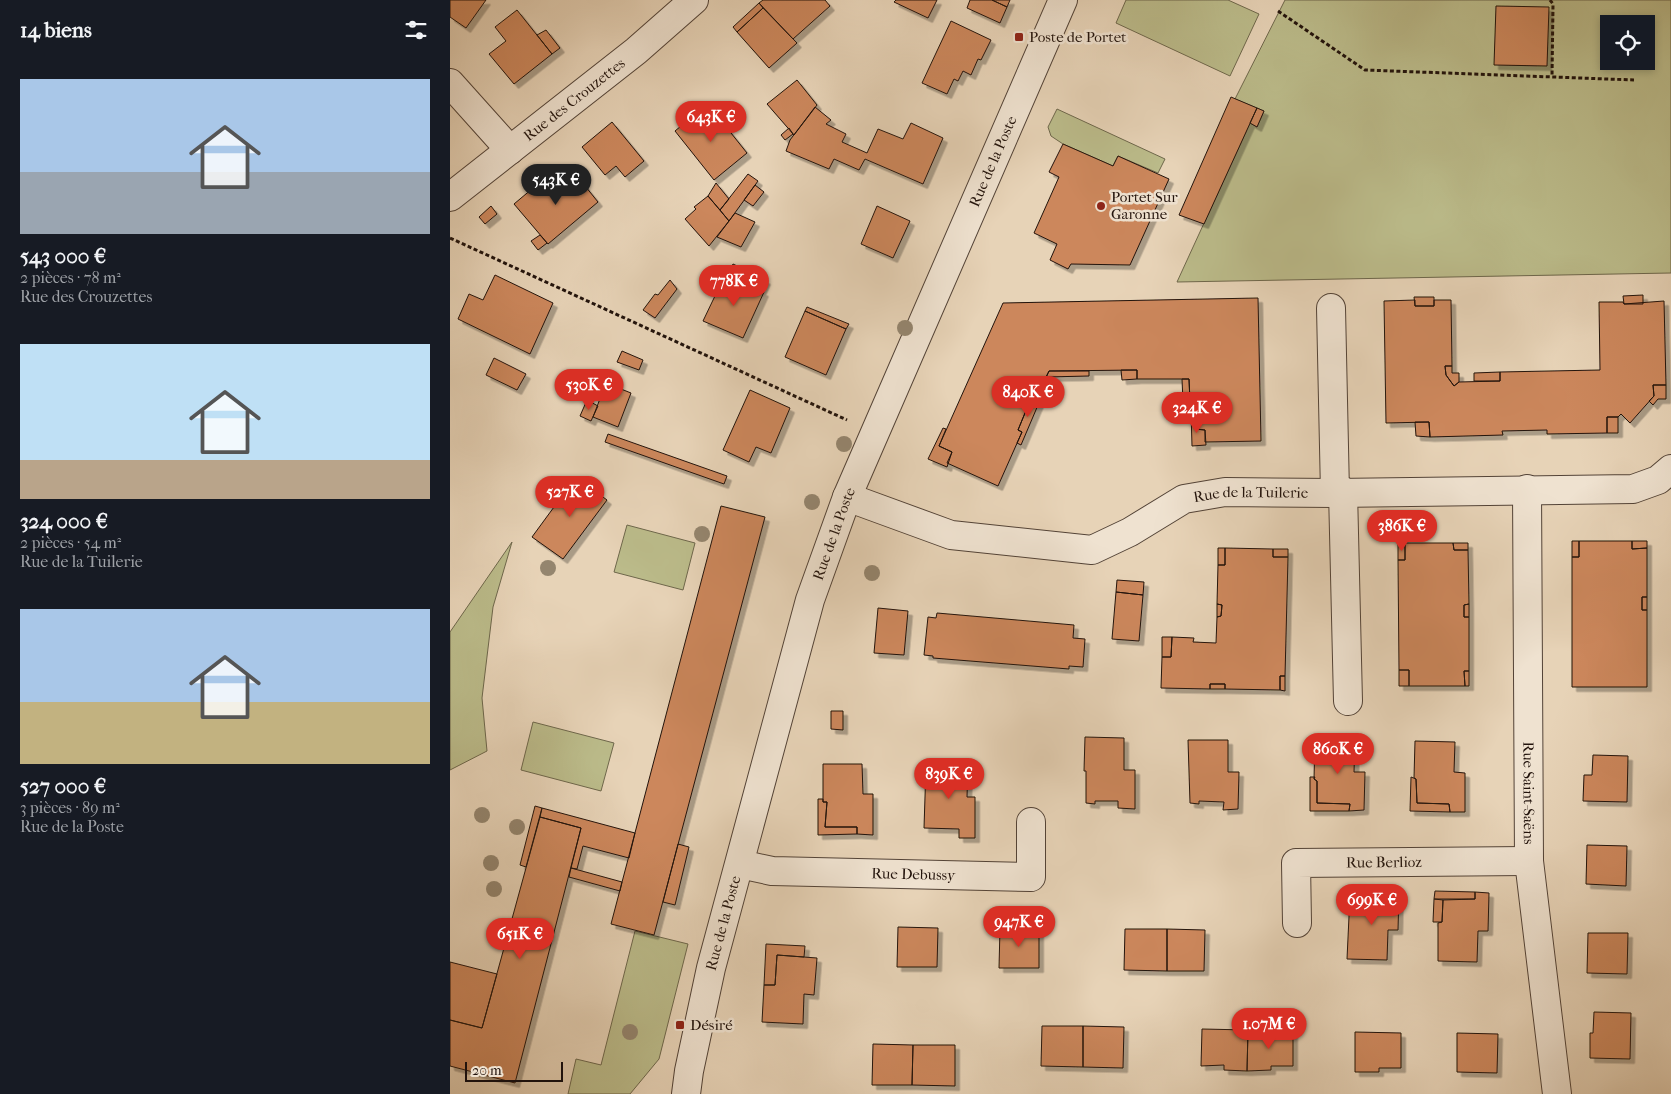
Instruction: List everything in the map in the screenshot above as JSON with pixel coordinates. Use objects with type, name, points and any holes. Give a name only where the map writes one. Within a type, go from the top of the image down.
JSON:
[{"type":"street","name":"Rue des Crouzettes","points":[[450,196],[636,51],[694,0]]},
{"type":"street","name":"Rue de la Poste","points":[[686,1094],[689,1071],[711,968],[810,600],[847,497],[1063,0]]},
{"type":"street","points":[[450,83],[510,150]]},
{"type":"street","points":[[1331,308],[1348,701]]},
{"type":"street","name":"Rue de la Tuilerie","points":[[847,497],[951,535],[1092,550],[1130,532],[1184,499],[1225,492],[1633,488],[1658,480],[1671,469]]},
{"type":"street","name":"Rue Saint-Saëns","points":[[1527,489],[1529,861],[1557,1094]]},
{"type":"street","name":"Rue Debussy","points":[[740,864],[772,871],[1031,877],[1031,822]]},
{"type":"street","name":"Rue Berlioz","points":[[1297,923],[1296,863],[1529,861]]},
{"type":"path","points":[[1550,0],[1553,4],[1552,77]]},
{"type":"path","points":[[1278,11],[1365,70],[1634,80]]},
{"type":"path","points":[[450,238],[875,432]]},
{"type":"green space","points":[[1126,0],[1228,0],[1259,14],[1230,76],[1116,23]]},
{"type":"green space","points":[[1285,0],[1671,0],[1671,273],[1177,282],[1250,123],[1257,127],[1264,111],[1235,99]]},
{"type":"green space","points":[[1057,109],[1165,159],[1158,173],[1118,156],[1113,166],[1063,144],[1051,136],[1048,127]]},
{"type":"green space","points":[[627,525],[695,543],[683,590],[614,572]]},
{"type":"green space","points":[[512,542],[493,607],[482,698],[487,751],[450,770],[450,632]]},
{"type":"green space","points":[[533,722],[614,743],[601,791],[521,770]]},
{"type":"green space","points":[[635,931],[688,944],[659,1059],[630,1094],[568,1094],[576,1059],[601,1065]]},
{"type":"building","points":[[450,0],[486,0],[466,28],[450,17]]},
{"type":"building","points":[[763,0],[825,0],[830,6],[793,39],[759,3]]},
{"type":"building","points":[[896,0],[937,0],[928,18],[894,2]]},
{"type":"building","points":[[970,0],[992,0],[1007,7],[1000,23],[967,8]]},
{"type":"building","points":[[992,0],[1010,0],[1007,7]]},
{"type":"building","points":[[759,3],[763,8],[737,32],[733,27]]},
{"type":"building","points":[[1496,6],[1549,7],[1547,66],[1494,65]]},
{"type":"building","points":[[763,8],[797,43],[769,68],[737,32]]},
{"type":"building","points":[[517,10],[552,54],[514,84],[489,54],[506,41],[495,27]]},
{"type":"building","points":[[951,21],[991,40],[981,60],[978,59],[971,75],[963,71],[958,81],[954,79],[947,94],[922,83]]},
{"type":"building","points":[[546,30],[560,48],[552,54],[537,35]]},
{"type":"building","points":[[797,80],[817,105],[794,135],[767,104]]},
{"type":"building","points":[[1231,97],[1257,108],[1204,224],[1179,215]]},
{"type":"building","points":[[815,107],[831,120],[826,124],[846,134],[842,142],[867,153],[878,129],[903,139],[911,123],[943,138],[923,184],[865,159],[859,170],[834,159],[829,169],[786,151],[790,140]]},
{"type":"building","points":[[711,108],[747,153],[714,180],[675,131],[693,116],[696,120]]},
{"type":"building","points":[[1257,108],[1264,111],[1257,127],[1250,123]]},
{"type":"building","points":[[612,122],[644,161],[625,177],[616,166],[605,175],[582,147]]},
{"type":"building","points":[[789,128],[793,134],[785,140],[781,135]]},
{"type":"building","name":"Portet Sur Garonne","points":[[1063,144],[1113,166],[1118,156],[1169,179],[1130,265],[1071,264],[1068,269],[1050,260],[1057,244],[1034,233],[1059,177],[1049,172]]},
{"type":"building","points":[[748,174],[758,181],[729,221],[720,210]]},
{"type":"building","points":[[555,176],[564,187],[577,176],[598,202],[548,244],[514,204],[539,183],[542,187]]},
{"type":"building","points":[[716,183],[729,199],[720,210],[708,196]]},
{"type":"building","points":[[755,185],[764,192],[753,206],[744,200]]},
{"type":"building","points":[[708,196],[729,221],[709,246],[685,219],[696,209],[694,207]]},
{"type":"building","points":[[491,206],[497,214],[485,224],[479,217]]},
{"type":"building","points":[[877,206],[910,221],[893,258],[861,244]]},
{"type":"building","points":[[735,213],[755,222],[741,247],[717,237]]},
{"type":"building","points":[[540,235],[547,243],[538,250],[531,241]]},
{"type":"building","points":[[733,264],[766,280],[761,291],[727,276]]},
{"type":"building","points":[[495,275],[553,303],[530,354],[458,319],[469,294],[483,300]]},
{"type":"building","points":[[725,275],[764,292],[743,338],[703,321]]},
{"type":"building","points":[[670,280],[677,289],[655,318],[643,310],[655,294],[658,295]]},
{"type":"building","points":[[1643,295],[1643,304],[1624,304],[1623,296]]},
{"type":"building","points":[[1414,297],[1434,297],[1434,306],[1415,306]]},
{"type":"building","points":[[1258,298],[1261,441],[1205,442],[1205,430],[1195,429],[1194,402],[1190,402],[1189,379],[1137,379],[1137,370],[1049,371],[1037,398],[1032,396],[1018,430],[1022,432],[998,486],[947,463],[952,452],[939,446],[1003,303]]},
{"type":"building","points":[[1415,300],[1415,306],[1434,306],[1434,300],[1451,300],[1452,366],[1445,366],[1446,375],[1454,386],[1459,382],[1500,381],[1500,372],[1600,370],[1599,302],[1623,302],[1624,304],[1664,301],[1666,385],[1653,385],[1654,396],[1630,423],[1621,414],[1618,417],[1607,417],[1607,433],[1547,434],[1547,430],[1502,431],[1503,435],[1430,437],[1429,422],[1386,423],[1384,301]]},
{"type":"building","points":[[807,307],[849,324],[846,329],[805,311]]},
{"type":"building","points":[[805,311],[846,329],[826,375],[785,357]]},
{"type":"building","points":[[622,351],[643,360],[639,370],[617,362]]},
{"type":"building","points":[[494,358],[526,374],[517,390],[486,375]]},
{"type":"building","points":[[1445,366],[1452,366],[1452,373],[1459,373],[1459,382],[1454,386],[1446,375]]},
{"type":"building","points":[[1121,370],[1137,370],[1137,379],[1122,380]]},
{"type":"building","points":[[1049,371],[1089,371],[1089,376],[1046,377]]},
{"type":"building","points":[[1500,372],[1500,381],[1474,381],[1474,373]]},
{"type":"building","points":[[1182,379],[1189,379],[1190,402],[1183,402]]},
{"type":"building","points":[[606,383],[631,393],[618,427],[593,417]]},
{"type":"building","points":[[1653,385],[1666,385],[1666,399],[1658,399],[1653,405],[1649,401],[1654,396]]},
{"type":"building","points":[[750,390],[790,408],[771,453],[756,447],[749,462],[723,450]]},
{"type":"building","points":[[1032,396],[1041,398],[1021,445],[1017,443],[1022,432],[1018,430]]},
{"type":"building","points":[[587,400],[598,406],[591,421],[580,416]]},
{"type":"building","points":[[1191,411],[1194,411],[1195,429],[1205,430],[1206,445],[1192,446]]},
{"type":"building","points":[[1607,417],[1618,417],[1618,433],[1607,433]]},
{"type":"building","points":[[1415,422],[1429,422],[1430,437],[1416,436]]},
{"type":"building","points":[[943,428],[946,429],[939,446],[952,452],[947,467],[928,459]]},
{"type":"building","points":[[608,434],[727,476],[724,484],[605,442]]},
{"type":"building","points":[[576,477],[607,500],[563,559],[532,537]]},
{"type":"building","points":[[721,506],[765,517],[654,935],[611,924]]},
{"type":"building","points":[[1572,541],[1579,541],[1579,557],[1572,557]]},
{"type":"building","points":[[1579,541],[1632,541],[1632,549],[1647,548],[1647,597],[1642,597],[1642,610],[1647,610],[1647,687],[1572,687],[1572,557],[1579,557]]},
{"type":"building","points":[[1632,541],[1647,541],[1647,548],[1632,549]]},
{"type":"building","points":[[1398,543],[1405,543],[1405,560],[1398,560]]},
{"type":"building","points":[[1405,543],[1453,543],[1454,550],[1468,550],[1469,604],[1464,605],[1464,617],[1469,617],[1469,671],[1464,671],[1465,686],[1409,686],[1409,670],[1399,670],[1398,560],[1405,560]]},
{"type":"building","points":[[1453,543],[1468,543],[1468,550],[1454,550]]},
{"type":"building","points":[[1218,548],[1225,548],[1225,565],[1218,565]]},
{"type":"building","points":[[1225,548],[1273,549],[1273,557],[1288,557],[1285,676],[1280,676],[1280,690],[1225,689],[1225,684],[1210,684],[1210,689],[1161,688],[1162,657],[1171,657],[1172,637],[1194,638],[1193,642],[1216,643],[1217,617],[1221,616],[1222,605],[1217,604],[1218,565],[1225,565]]},
{"type":"building","points":[[1273,549],[1288,549],[1288,557],[1273,557]]},
{"type":"building","points":[[1117,580],[1144,582],[1143,595],[1116,592]]},
{"type":"building","points":[[1116,592],[1143,595],[1139,641],[1112,639]]},
{"type":"building","points":[[1642,597],[1647,597],[1647,610],[1642,610]]},
{"type":"building","points":[[1217,604],[1222,605],[1221,616],[1217,617]]},
{"type":"building","points":[[1469,604],[1469,617],[1464,617],[1464,605]]},
{"type":"building","points":[[878,608],[908,611],[904,655],[874,653]]},
{"type":"building","points":[[937,613],[1074,625],[1073,638],[1085,639],[1083,667],[1069,666],[1069,669],[933,658],[933,656],[924,655],[928,617],[936,618]]},
{"type":"building","points":[[1162,637],[1172,637],[1171,657],[1162,657]]},
{"type":"building","points":[[1399,670],[1409,670],[1409,686],[1399,686]]},
{"type":"building","points":[[1464,671],[1469,671],[1469,686],[1465,686]]},
{"type":"building","points":[[1280,676],[1285,676],[1285,691],[1280,690]]},
{"type":"building","points":[[1210,684],[1225,684],[1225,689],[1210,689]]},
{"type":"building","points":[[831,711],[843,711],[843,730],[831,729]]},
{"type":"building","points":[[1085,737],[1124,738],[1124,770],[1135,770],[1135,809],[1118,808],[1118,801],[1095,801],[1095,804],[1086,803],[1086,771],[1084,771]]},
{"type":"building","points":[[1188,740],[1228,740],[1228,772],[1239,772],[1238,809],[1223,810],[1224,802],[1199,801],[1199,804],[1190,803]]},
{"type":"building","points":[[1315,740],[1355,741],[1354,772],[1365,772],[1364,810],[1349,811],[1350,804],[1317,803],[1317,781],[1314,779]]},
{"type":"building","points":[[1415,741],[1455,742],[1454,772],[1465,773],[1465,812],[1450,812],[1449,804],[1417,803],[1416,779],[1414,778]]},
{"type":"building","points":[[1593,755],[1628,756],[1627,802],[1583,801],[1584,775],[1592,775]]},
{"type":"building","points":[[823,764],[862,764],[863,794],[873,794],[873,835],[857,834],[857,827],[825,827],[827,802],[823,802]]},
{"type":"building","points":[[926,766],[968,766],[967,797],[975,797],[975,838],[959,838],[959,829],[924,828]]},
{"type":"building","points":[[1310,777],[1315,777],[1314,779],[1317,781],[1317,803],[1350,804],[1349,811],[1310,811]]},
{"type":"building","points":[[1411,777],[1416,779],[1417,803],[1449,804],[1450,812],[1410,811]]},
{"type":"building","points":[[818,799],[823,799],[823,802],[827,802],[825,827],[857,827],[857,834],[818,835]]},
{"type":"building","points":[[535,806],[542,808],[526,867],[520,865]]},
{"type":"building","points":[[542,808],[635,833],[629,858],[583,846],[577,869],[571,868],[581,828],[540,817]]},
{"type":"building","points":[[540,817],[581,828],[515,1083],[450,1066],[450,1020],[482,1028]]},
{"type":"building","points":[[678,844],[689,847],[675,905],[663,902]]},
{"type":"building","points":[[1587,845],[1627,846],[1626,886],[1586,884]]},
{"type":"building","points":[[571,868],[622,882],[620,891],[569,877]]},
{"type":"building","points":[[1435,891],[1475,892],[1475,899],[1434,899]]},
{"type":"building","points":[[1385,892],[1399,892],[1398,930],[1388,930],[1387,960],[1347,959],[1350,895],[1358,895],[1359,898],[1384,898]]},
{"type":"building","points":[[1475,892],[1489,893],[1488,931],[1478,931],[1477,962],[1438,961],[1438,923],[1442,922],[1443,900],[1475,899]]},
{"type":"building","points":[[1434,899],[1443,900],[1442,922],[1433,922]]},
{"type":"building","points":[[898,927],[938,928],[937,967],[897,967]]},
{"type":"building","points":[[1000,928],[1039,928],[1039,968],[999,968]]},
{"type":"building","points":[[1125,929],[1167,929],[1167,971],[1124,970]]},
{"type":"building","points":[[1167,929],[1205,930],[1204,971],[1167,971]]},
{"type":"building","points":[[1588,933],[1628,933],[1627,974],[1587,973]]},
{"type":"building","points":[[766,944],[805,946],[804,957],[777,955],[775,985],[764,985]]},
{"type":"building","points":[[777,955],[817,958],[814,995],[804,994],[803,1024],[762,1022],[764,985],[775,985]]},
{"type":"building","points":[[450,962],[497,974],[482,1028],[450,1020]]},
{"type":"building","points":[[1594,1012],[1631,1013],[1630,1059],[1590,1058],[1590,1033],[1593,1033]]},
{"type":"building","points":[[1042,1026],[1083,1026],[1083,1067],[1041,1066]]},
{"type":"building","points":[[1083,1026],[1124,1027],[1123,1068],[1083,1067]]},
{"type":"building","points":[[1202,1029],[1248,1030],[1247,1071],[1224,1070],[1224,1065],[1201,1066]]},
{"type":"building","points":[[1248,1030],[1293,1031],[1293,1066],[1271,1066],[1271,1070],[1247,1071]]},
{"type":"building","points":[[1355,1032],[1401,1033],[1401,1068],[1379,1068],[1379,1072],[1355,1072]]},
{"type":"building","points":[[1457,1033],[1498,1034],[1497,1073],[1457,1072]]},
{"type":"building","points":[[873,1044],[913,1045],[912,1085],[872,1085]]},
{"type":"building","points":[[913,1045],[955,1045],[955,1086],[912,1085]]},
{"type":"place","name":"Poste de Portet","points":[[1019,37]]},
{"type":"place","name":"Portet Sur Garonne","points":[[1101,206]]},
{"type":"place","name":"Désiré","points":[[680,1025]]}]
